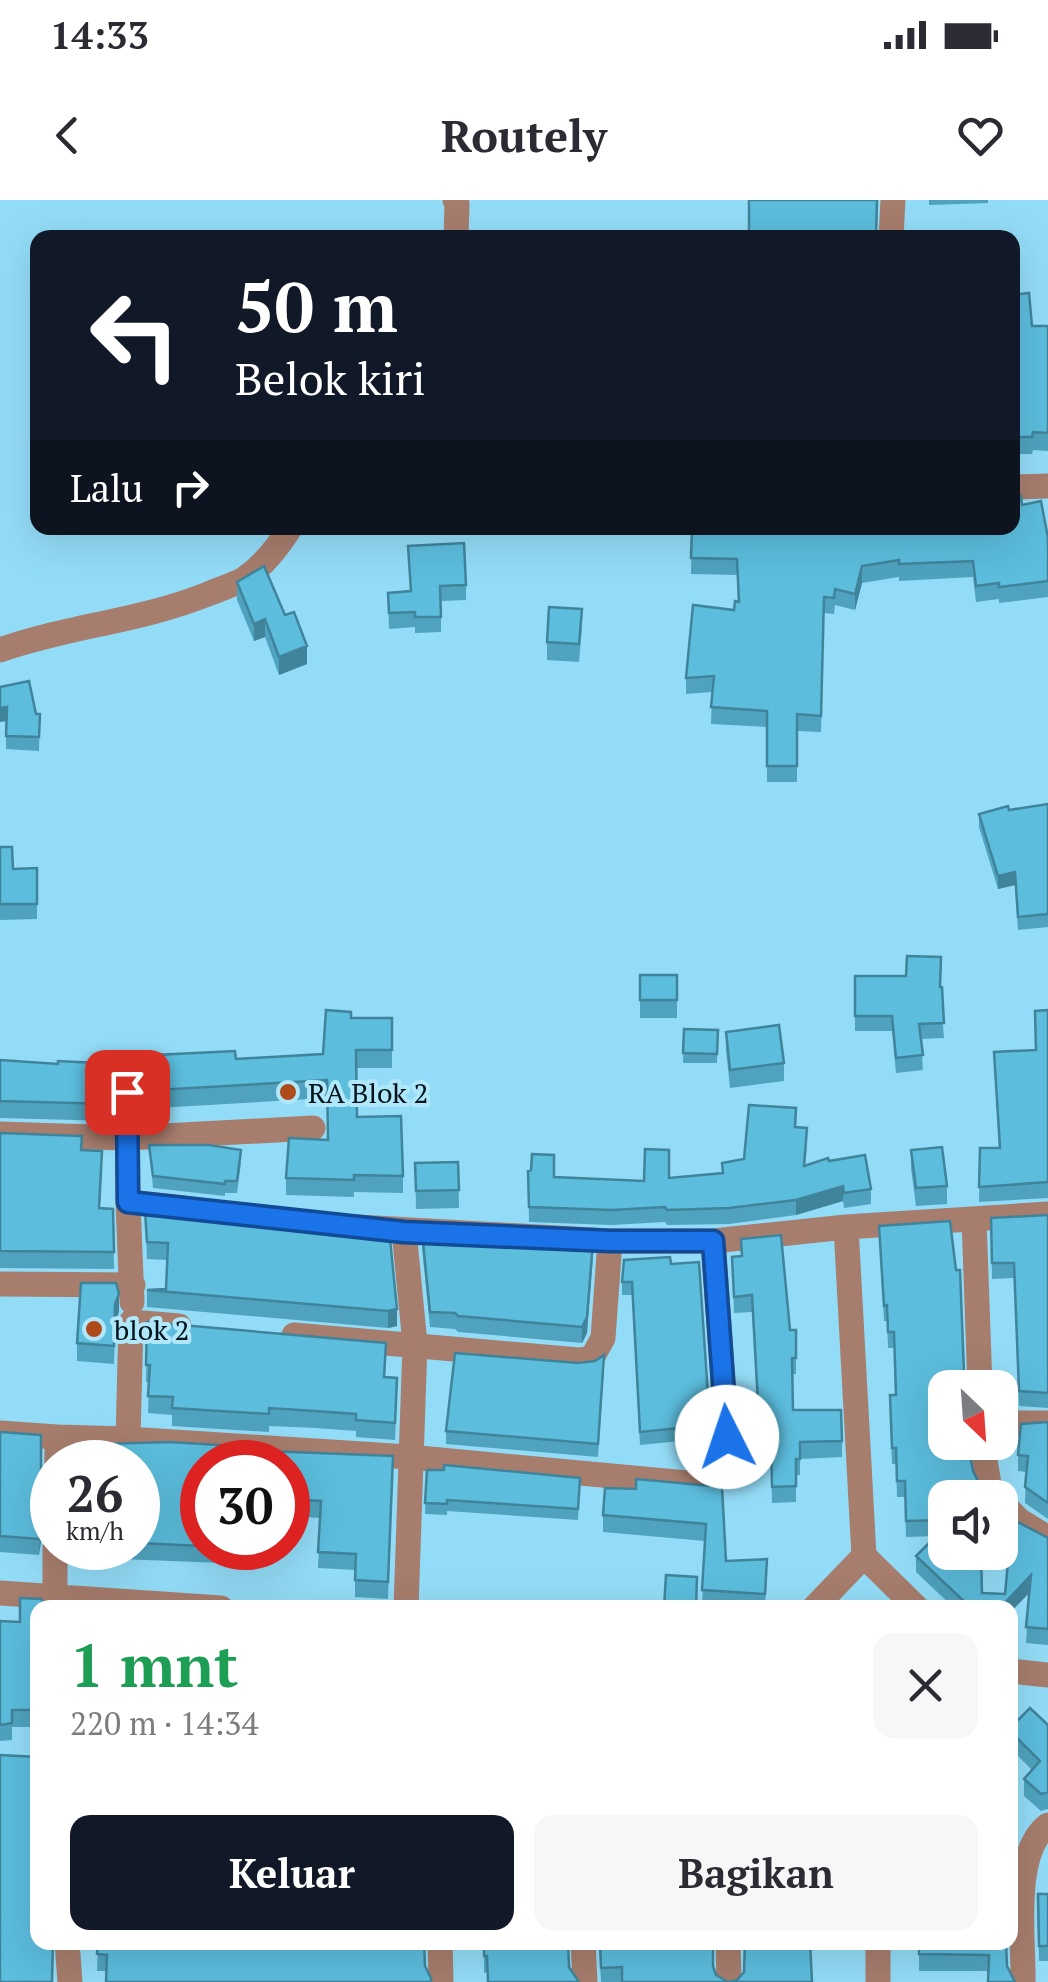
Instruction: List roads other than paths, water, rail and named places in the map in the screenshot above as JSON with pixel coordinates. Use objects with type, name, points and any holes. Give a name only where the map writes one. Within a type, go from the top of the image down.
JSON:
[{"type":"street","points":[[455,200],[456,230]]},
{"type":"street","points":[[892,230],[893,200]]},
{"type":"street","points":[[1020,487],[1048,486]]},
{"type":"street","points":[[0,650],[30,639],[145,615],[242,580],[263,563],[285,535]]},
{"type":"street","points":[[127,1092],[133,1286],[128,1438]]},
{"type":"street","points":[[0,1134],[126,1138],[314,1128]]},
{"type":"street","points":[[128,1202],[207,1210]]},
{"type":"street","points":[[325,1223],[404,1232],[713,1241],[846,1227],[1048,1214]]},
{"type":"street","points":[[974,1219],[979,1370]]},
{"type":"street","points":[[846,1227],[864,1556],[909,1600]]},
{"type":"street","points":[[404,1232],[415,1344],[406,1600]]},
{"type":"street","points":[[264,1333],[592,1358],[602,1338],[610,1241]]},
{"type":"street","points":[[116,1440],[409,1457],[687,1484],[709,1476],[719,1466],[727,1437],[713,1241]]},
{"type":"street","points":[[0,1284],[133,1286]]},
{"type":"street","points":[[131,1322],[207,1328]]},
{"type":"street","points":[[1018,1423],[1048,1423]]},
{"type":"street","points":[[0,1433],[30,1442]]},
{"type":"street","points":[[1018,1519],[1048,1538]]},
{"type":"street","points":[[822,1600],[864,1556]]},
{"type":"street","points":[[55,1600],[56,1570]]},
{"type":"street","points":[[0,1593],[43,1600]]},
{"type":"street","points":[[1018,1671],[1048,1676]]},
{"type":"street","points":[[1023,1982],[1024,1865],[1030,1845],[1048,1824]]},
{"type":"street","points":[[68,1950],[70,1982]]},
{"type":"street","points":[[440,1950],[441,1982]]},
{"type":"street","points":[[583,1950],[585,1982]]},
{"type":"street","points":[[728,1950],[729,1982]]},
{"type":"street","points":[[878,1950],[878,1982]]},
{"type":"place","name":"RA Blok 2","points":[[288,1092]]},
{"type":"place","name":"blok 2","points":[[94,1329]]}]
